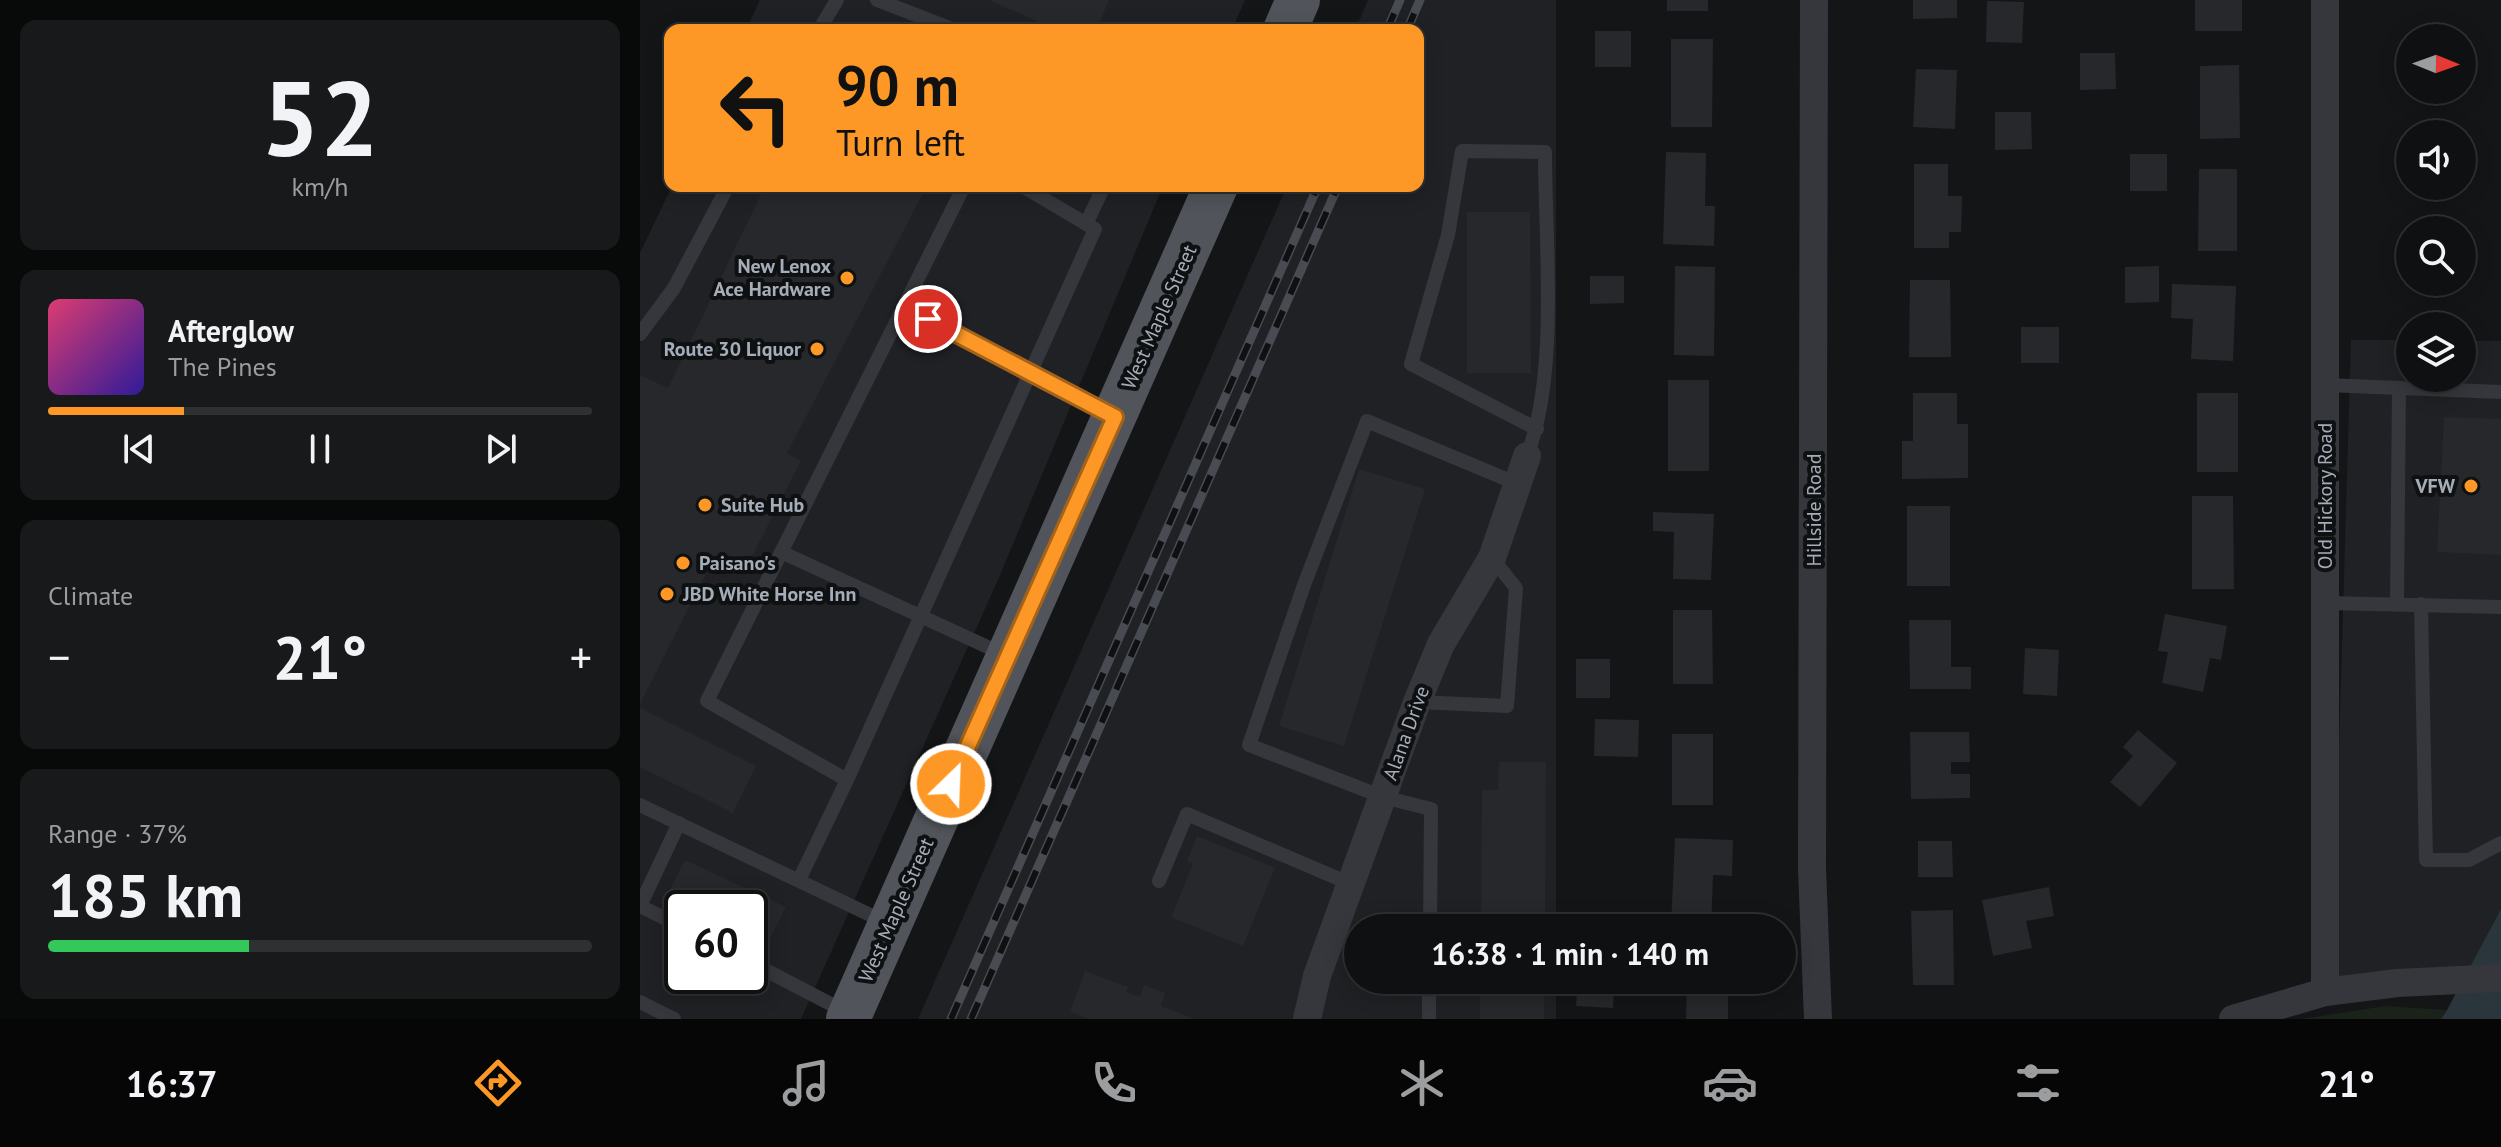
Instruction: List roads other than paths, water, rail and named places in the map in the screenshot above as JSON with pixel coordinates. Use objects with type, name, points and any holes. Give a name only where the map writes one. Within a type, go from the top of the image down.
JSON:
[{"type":"main road","points":[[1288,24],[1298,0]]},
{"type":"main road","name":"West Maple Street","points":[[849,1016],[1213,192]]},
{"type":"street","name":"Hillside Road","points":[[1814,0],[1812,869],[1818,1019]]},
{"type":"street","name":"Old Hickory Road","points":[[2325,0],[2325,992]]},
{"type":"street","name":"Alana Drive","points":[[1307,1019],[1317,976],[1417,702],[1441,644],[1492,558],[1527,456]]},
{"type":"street","points":[[2233,1019],[2325,992],[2397,983],[2501,978]]},
{"type":"lane","points":[[823,24],[837,0]]},
{"type":"lane","points":[[877,0],[939,24]]},
{"type":"lane","points":[[1527,456],[1537,429],[1546,374],[1545,152],[1462,151],[1448,235],[1411,364],[1537,429]]},
{"type":"lane","points":[[640,334],[674,288],[725,192]]},
{"type":"lane","points":[[847,780],[707,701],[961,192]]},
{"type":"lane","points":[[799,880],[1095,229],[1032,192]]},
{"type":"lane","points":[[1086,224],[1101,192]]},
{"type":"lane","points":[[903,307],[1115,417]]},
{"type":"lane","points":[[2325,385],[2396,388]]},
{"type":"lane","points":[[2476,391],[2501,392]]},
{"type":"lane","points":[[2397,603],[2399,392]]},
{"type":"lane","points":[[1430,914],[1431,809],[1383,797],[1249,745],[1304,585],[1367,421],[1518,484]]},
{"type":"lane","points":[[781,552],[1008,656]]},
{"type":"lane","points":[[1417,702],[1507,706],[1516,588],[1492,558]]},
{"type":"lane","points":[[2326,603],[2501,607]]},
{"type":"lane","points":[[2421,604],[2426,860],[2469,860],[2501,843]]},
{"type":"lane","points":[[640,805],[889,924]]},
{"type":"lane","points":[[1159,881],[1187,814],[1351,884]]},
{"type":"lane","points":[[664,918],[640,906],[679,823]]},
{"type":"lane","points":[[768,972],[849,1016]]},
{"type":"lane","points":[[1429,994],[1429,1019]]},
{"type":"lane","points":[[640,1002],[674,1019]]},
{"type":"railway","points":[[1390,24],[1400,0]]},
{"type":"railway","points":[[1410,24],[1420,0]]},
{"type":"railway","points":[[951,1019],[1315,192]]},
{"type":"railway","points":[[971,1019],[1335,192]]},
{"type":"place","name":"New Lenox Ace Hardware","points":[[847,278]]},
{"type":"place","name":"Route 30 Liquor","points":[[817,349]]},
{"type":"place","name":"VFW","points":[[2471,486]]},
{"type":"place","name":"Suite Hub","points":[[705,505]]},
{"type":"place","name":"Paisano's","points":[[683,563]]},
{"type":"place","name":"JBD White Horse Inn","points":[[667,594]]}]
